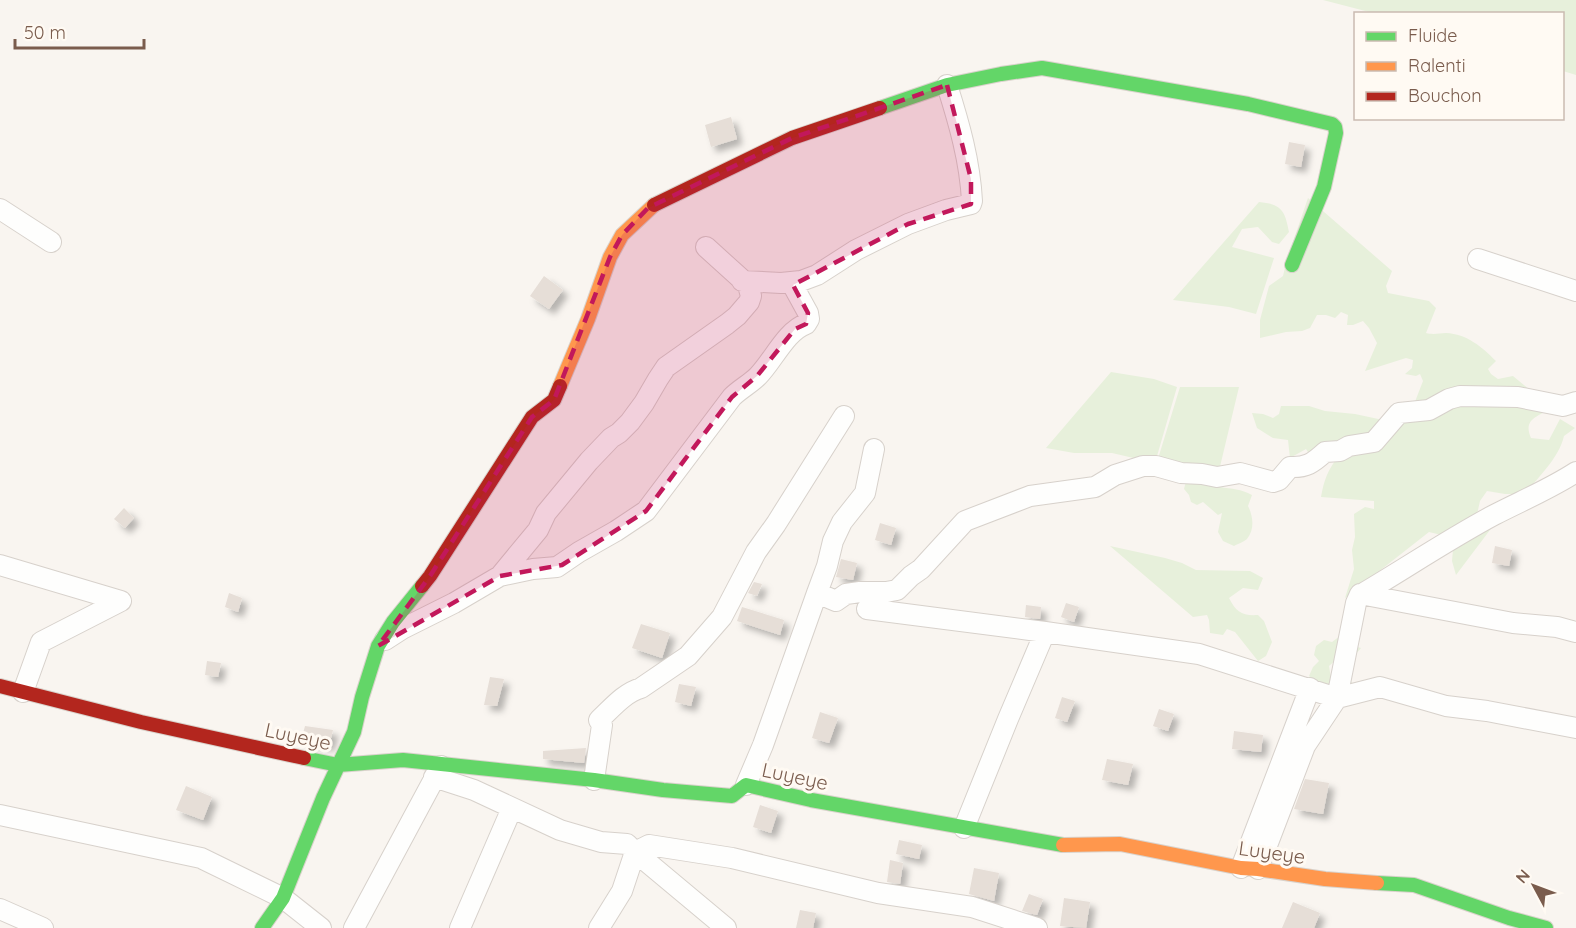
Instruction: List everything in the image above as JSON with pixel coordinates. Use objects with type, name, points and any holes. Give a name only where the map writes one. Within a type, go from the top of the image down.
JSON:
[{"type":"street","points":[[262,928],[283,898],[354,732],[378,646],[393,622],[430,576],[532,417],[554,400],[588,319],[610,257],[622,235],[648,208],[792,138],[947,85],[1042,68],[1248,104],[1332,124],[1336,133],[1324,187],[1292,265]]},
{"type":"street","points":[[742,280],[781,283],[801,281],[817,275],[856,250],[908,224],[946,210],[971,204],[971,179],[957,116],[947,85]]},
{"type":"street","points":[[0,209],[51,242]]},
{"type":"street","points":[[500,576],[538,530],[546,513],[581,469],[630,422],[666,367],[732,320],[749,302],[749,288],[706,248]]},
{"type":"street","points":[[1478,259],[1576,291]]},
{"type":"street","points":[[378,646],[402,629],[454,603],[500,576],[557,567],[646,511],[732,398],[763,370],[795,329],[806,324],[809,319],[808,313],[791,282]]},
{"type":"street","points":[[817,593],[836,601],[846,594],[860,591],[897,590],[921,569],[965,520],[1030,496],[1095,487],[1115,476],[1143,466],[1156,466],[1181,473],[1217,477],[1240,473],[1273,482],[1279,480],[1290,467],[1305,466],[1324,452],[1340,451],[1349,446],[1374,442],[1399,413],[1429,410],[1460,396],[1518,397],[1563,406],[1576,402]]},
{"type":"street","points":[[594,780],[602,725],[599,720],[627,695],[688,656],[722,617],[756,552],[844,416]]},
{"type":"street","points":[[746,785],[763,745],[833,541],[842,522],[865,493],[874,449]]},
{"type":"street","points":[[1250,868],[1305,746],[1337,698],[1359,595],[1463,532],[1553,487],[1576,472]]},
{"type":"street","points":[[0,566],[121,601],[41,642],[23,692]]},
{"type":"street","points":[[1362,594],[1467,615],[1557,627],[1576,632]]},
{"type":"street","points":[[867,609],[1199,654],[1337,698],[1380,687],[1446,706],[1487,711],[1576,728]]},
{"type":"street","points":[[964,828],[1046,632]]},
{"type":"street","name":"Luyeye","points":[[0,686],[141,722],[338,765],[403,760],[438,771],[594,780],[663,790],[732,796],[746,785],[811,800],[1060,845],[1120,844],[1325,879],[1414,885],[1509,918],[1546,928]]},
{"type":"street","points":[[1250,868],[1310,688]]},
{"type":"street","points":[[354,928],[438,771],[560,830],[601,842],[627,844],[726,928]]},
{"type":"street","points":[[460,928],[512,808]]},
{"type":"street","points":[[0,815],[201,858],[283,898],[321,928]]},
{"type":"street","points":[[602,927],[622,891],[635,852],[649,845],[732,858],[878,893],[972,907],[1037,928]]},
{"type":"street","points":[[0,909],[43,928]]},
{"type":"highlighted area","points":[[947,85],[971,179],[971,204],[908,224],[793,285],[808,313],[806,324],[795,329],[757,376],[732,397],[646,511],[562,565],[500,576],[378,646],[430,576],[532,417],[554,400],[610,257],[622,235],[648,208],[792,138]]},
{"type":"green space","points":[[1323,0],[1576,0],[1576,75],[1564,71],[1564,12],[1369,12]]},
{"type":"green space","points":[[1308,198],[1392,271],[1386,286],[1388,293],[1429,301],[1436,308],[1426,333],[1454,334],[1474,342],[1496,361],[1488,369],[1491,374],[1498,379],[1513,376],[1552,408],[1531,422],[1529,431],[1531,438],[1549,440],[1560,419],[1575,428],[1564,436],[1558,452],[1525,494],[1487,491],[1480,501],[1476,519],[1496,522],[1456,575],[1452,561],[1454,538],[1429,532],[1345,598],[1354,569],[1352,550],[1355,537],[1354,514],[1365,507],[1374,509],[1374,501],[1321,497],[1327,475],[1339,456],[1311,457],[1306,449],[1290,458],[1288,440],[1273,438],[1257,428],[1252,413],[1273,418],[1279,414],[1281,406],[1309,406],[1325,411],[1383,420],[1411,412],[1423,381],[1420,374],[1416,376],[1405,374],[1412,368],[1413,360],[1406,358],[1365,371],[1377,343],[1363,321],[1347,325],[1348,315],[1341,312],[1335,318],[1317,315],[1310,328],[1302,331],[1260,338],[1260,320],[1269,286],[1283,276]]},
{"type":"green space","points":[[1259,202],[1273,205],[1281,210],[1289,232],[1279,244],[1272,242],[1258,227],[1242,229],[1232,247],[1274,258],[1256,314],[1229,307],[1173,300]]},
{"type":"green space","points":[[1111,372],[1154,379],[1177,387],[1155,463],[1112,453],[1074,453],[1046,448]]},
{"type":"green space","points":[[1180,387],[1239,387],[1218,475],[1157,462]]},
{"type":"green space","points":[[1186,481],[1244,491],[1252,495],[1248,506],[1252,527],[1247,539],[1234,546],[1223,541],[1218,532],[1222,513],[1218,515],[1203,502],[1197,505],[1191,502],[1184,489]]},
{"type":"green space","points":[[1110,546],[1165,558],[1196,570],[1250,571],[1263,578],[1258,590],[1243,588],[1229,598],[1240,612],[1258,615],[1264,621],[1272,642],[1266,656],[1258,661],[1235,632],[1227,629],[1223,635],[1210,633],[1207,615],[1193,617]]},
{"type":"green space","points":[[1340,636],[1348,644],[1361,648],[1355,655],[1337,659],[1329,666],[1331,678],[1346,677],[1357,687],[1326,690],[1309,676],[1319,661],[1314,655],[1316,646],[1324,640],[1332,642]]},
{"type":"building","points":[[731,117],[737,139],[711,147],[705,125]]},
{"type":"building","points":[[1289,142],[1305,145],[1301,167],[1285,164]]},
{"type":"building","points":[[544,276],[563,290],[549,309],[530,296]]},
{"type":"building","points":[[124,508],[134,518],[125,528],[114,519]]},
{"type":"building","points":[[880,523],[896,528],[891,545],[875,540]]},
{"type":"building","points":[[1495,546],[1512,550],[1509,566],[1492,563]]},
{"type":"building","points":[[841,559],[857,563],[853,580],[836,577]]},
{"type":"building","points":[[754,582],[762,584],[757,596],[748,593]]},
{"type":"building","points":[[229,593],[242,598],[238,612],[225,607]]},
{"type":"building","points":[[1066,603],[1079,607],[1074,622],[1061,617]]},
{"type":"building","points":[[1026,605],[1041,607],[1040,619],[1025,617]]},
{"type":"building","points":[[742,607],[784,620],[780,635],[737,621]]},
{"type":"building","points":[[641,624],[670,633],[662,658],[632,648]]},
{"type":"building","points":[[207,661],[221,663],[218,677],[205,675]]},
{"type":"building","points":[[490,677],[504,679],[497,706],[484,705]]},
{"type":"building","points":[[679,684],[696,687],[691,706],[675,702]]},
{"type":"building","points":[[1062,697],[1075,701],[1067,722],[1055,718]]},
{"type":"building","points":[[1159,709],[1174,714],[1168,731],[1153,726]]},
{"type":"building","points":[[820,712],[838,718],[829,743],[812,738]]},
{"type":"building","points":[[305,726],[333,730],[329,746],[301,741]]},
{"type":"building","points":[[1234,731],[1263,735],[1261,752],[1232,749]]},
{"type":"building","points":[[586,748],[584,763],[543,759],[543,751]]},
{"type":"building","points":[[1107,759],[1133,764],[1128,785],[1102,780]]},
{"type":"building","points":[[1305,779],[1329,783],[1323,814],[1294,809]]},
{"type":"building","points":[[186,786],[212,797],[203,820],[176,810]]},
{"type":"building","points":[[760,805],[778,811],[771,833],[753,827]]},
{"type":"building","points":[[899,840],[922,845],[919,859],[896,854]]},
{"type":"building","points":[[890,860],[903,863],[900,884],[887,882]]},
{"type":"building","points":[[974,868],[999,873],[994,901],[969,894]]},
{"type":"building","points":[[1029,894],[1043,899],[1037,915],[1022,911]]},
{"type":"building","points":[[1064,898],[1090,902],[1086,928],[1060,926]]},
{"type":"building","points":[[1293,902],[1320,913],[1314,928],[1282,928]]},
{"type":"building","points":[[800,910],[816,913],[813,928],[796,928]]},
{"type":"traffic: fast","points":[[880,108],[947,85],[1042,68],[1248,104],[1332,124],[1336,133],[1324,187],[1292,265]]},
{"type":"traffic: fast","points":[[262,928],[283,898],[323,798],[354,732],[378,646],[393,622],[422,586]]},
{"type":"traffic: fast","points":[[304,758],[338,765],[403,760],[732,796],[746,785],[811,800],[1063,845]]},
{"type":"traffic: fast","points":[[1377,883],[1414,885],[1509,918],[1546,928]]},
{"type":"traffic: slow","points":[[560,386],[588,319],[610,257],[622,235],[654,205]]},
{"type":"traffic: slow","points":[[1063,845],[1120,844],[1241,868],[1377,883]]},
{"type":"traffic: jam","points":[[654,205],[792,138],[880,108]]},
{"type":"traffic: jam","points":[[422,586],[532,417],[554,400],[560,386]]},
{"type":"traffic: jam","points":[[0,686],[141,722],[304,758]]}]
